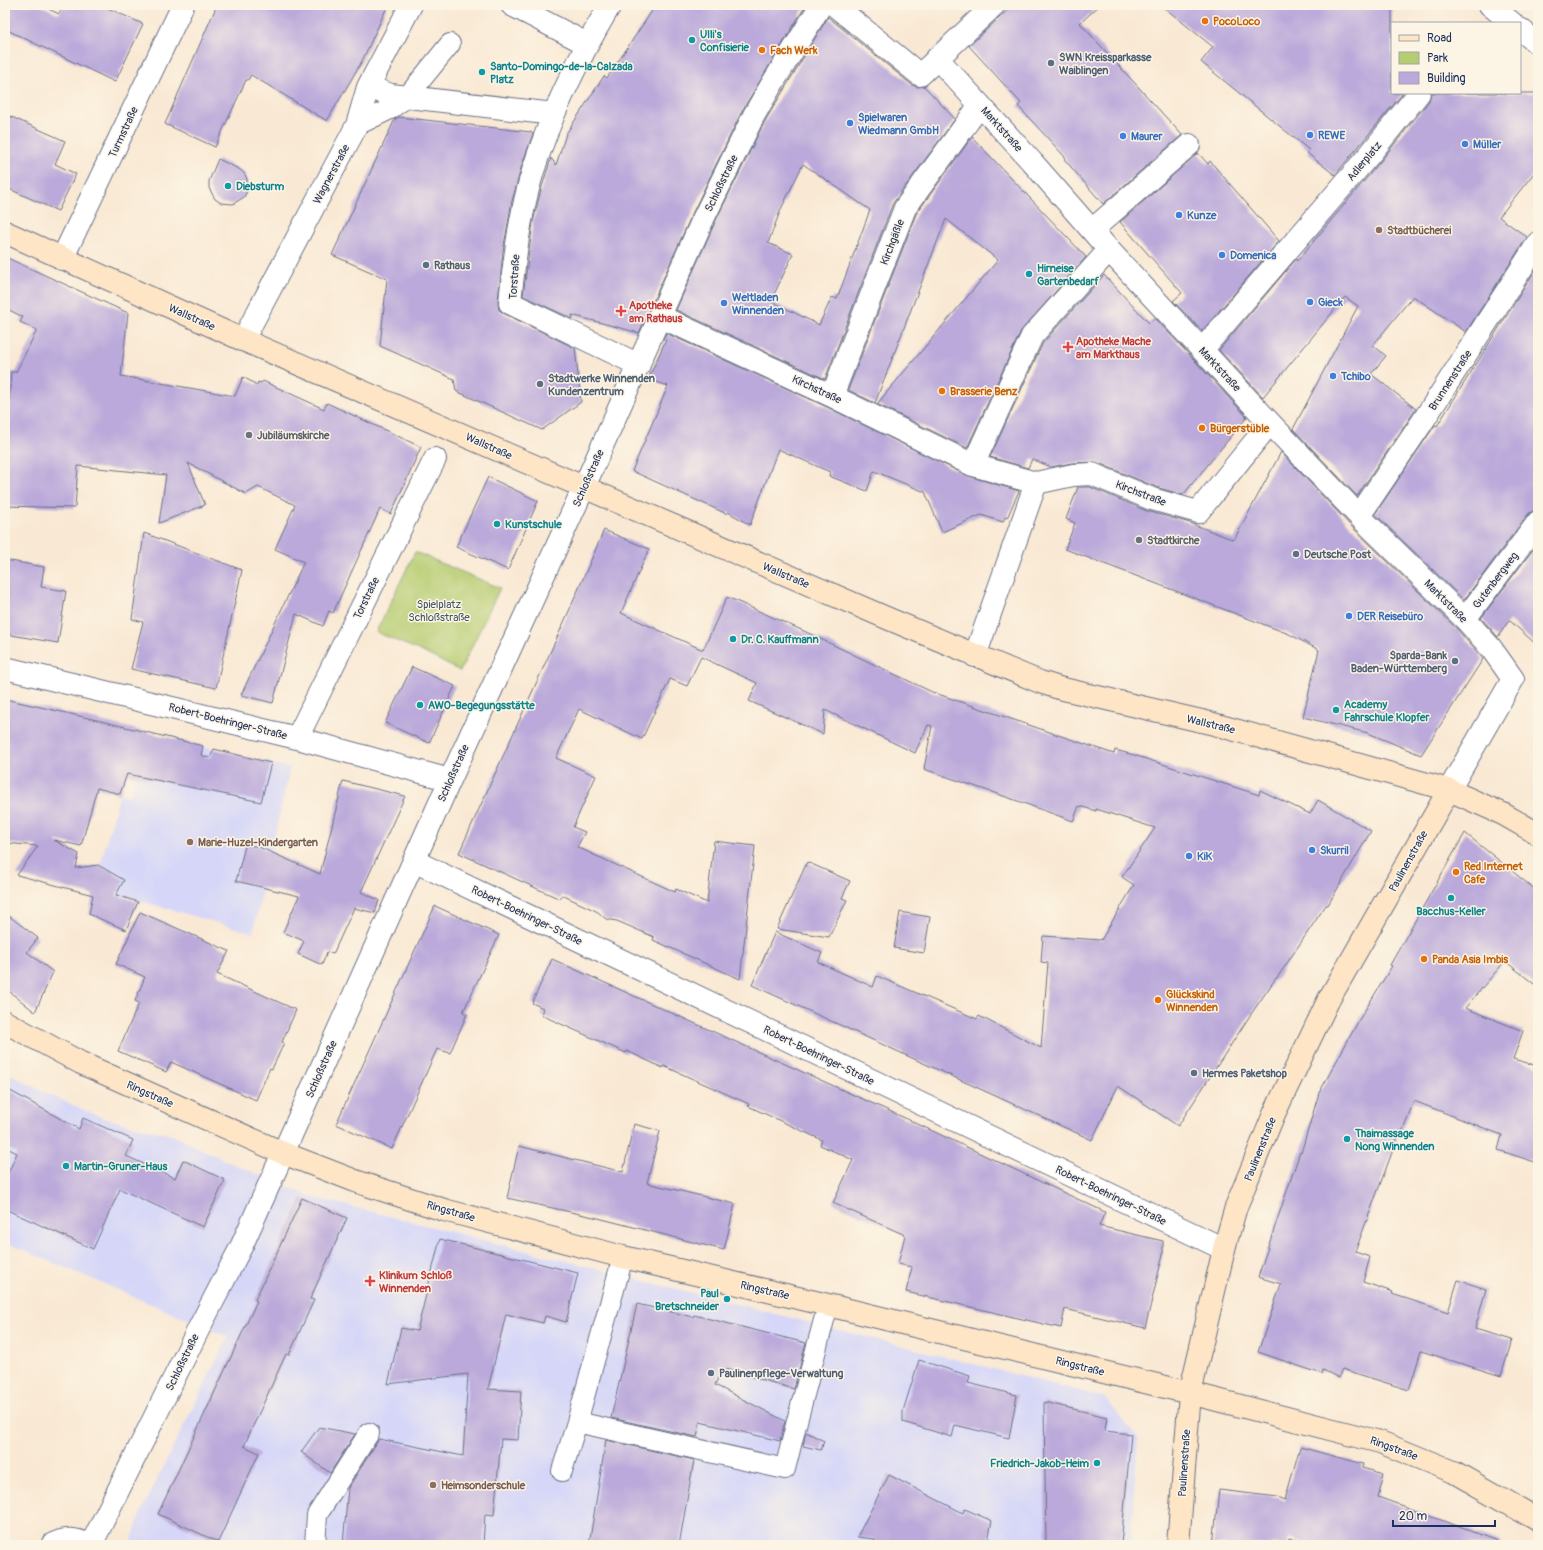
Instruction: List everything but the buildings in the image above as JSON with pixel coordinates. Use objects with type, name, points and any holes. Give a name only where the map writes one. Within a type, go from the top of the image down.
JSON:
[{"type":"street","name":"Turmstraße","points":[[62,259],[183,5]]},
{"type":"street","name":"Wagnerstraße","points":[[243,340],[358,125],[368,87],[411,5]]},
{"type":"street","points":[[512,5],[587,44]]},
{"type":"street","name":"Torstraße","points":[[610,5],[587,44],[554,114],[533,171],[514,256],[510,303],[639,365]]},
{"type":"street","name":"Schloßstraße","points":[[52,1545],[69,1539],[90,1545],[242,1244],[450,780],[639,365],[659,316],[701,224],[754,115],[822,5]]},
{"type":"street","points":[[834,5],[920,75],[994,5]]},
{"type":"street","points":[[1491,5],[1511,22]]},
{"type":"street","points":[[1521,30],[1538,44]]},
{"type":"street","name":"Marktstraße","points":[[937,58],[1092,230],[1108,250],[1270,423],[1359,516],[1466,619],[1491,648],[1513,679],[1449,790]]},
{"type":"street","points":[[368,87],[399,96],[554,114]]},
{"type":"street","name":"Adlerplatz","points":[[1202,350],[1301,221],[1370,154],[1417,94]]},
{"type":"street","name":"Kirchgäßle","points":[[832,396],[905,208],[980,105]]},
{"type":"street","points":[[1092,230],[1189,145]]},
{"type":"street","name":"Wallstraße","points":[[5,232],[243,340],[975,656],[1060,688],[1210,724],[1449,790],[1503,814],[1538,834]]},
{"type":"street","name":"Brunnenstraße","points":[[1359,516],[1421,424],[1538,243]]},
{"type":"street","points":[[973,465],[1032,336],[1108,250]]},
{"type":"street","name":"Kirchstraße","points":[[659,316],[832,396],[973,465],[1036,483],[1092,474],[1152,499],[1198,512],[1270,423]]},
{"type":"street","name":"Torstraße","points":[[297,738],[435,459]]},
{"type":"street","points":[[975,656],[1036,483]]},
{"type":"street","name":"Gutenbergweg","points":[[1466,619],[1538,522]]},
{"type":"street","name":"Robert-Boehringer-Straße","points":[[5,668],[297,738],[450,780]]},
{"type":"street","name":"Paulinenstraße","points":[[1178,1545],[1190,1393],[1224,1249],[1236,1206],[1271,1121],[1329,999],[1449,790]]},
{"type":"street","name":"Robert-Boehringer-Straße","points":[[414,861],[1224,1249]]},
{"type":"street","name":"Ringstraße","points":[[5,1022],[81,1063],[282,1154],[358,1182],[444,1210],[623,1257],[1190,1393],[1380,1442],[1454,1472],[1538,1520]]},
{"type":"lane","points":[[358,125],[390,109],[399,96],[450,44]]},
{"type":"lane","points":[[562,1471],[578,1422],[623,1257]]},
{"type":"lane","points":[[578,1422],[785,1468],[828,1305]]},
{"type":"lane","points":[[315,1545],[317,1515],[369,1433]]},
{"type":"shaded area","name":"Marie-Huzel-Kindergarten","points":[[150,734],[290,768],[253,933],[94,888],[120,793],[130,796],[138,762]]},
{"type":"shaded area","name":"Klinikum Schloß Winnenden","points":[[5,1071],[43,1092],[103,1118],[172,1135],[233,1164],[309,1196],[1104,1397],[1138,1438],[1130,1545],[130,1545],[141,1512],[228,1337],[5,1242]]},
{"type":"green space","name":"Spielplatz Schloßstraße","points":[[415,552],[500,588],[460,671],[423,652],[376,632]]},
{"type":"place","name":"PocoLoco","points":[[1205,21]]},
{"type":"place","name":"Ulli's Confisierie","points":[[692,40]]},
{"type":"place","name":"Fach Werk","points":[[762,50]]},
{"type":"place","name":"SWN Kreissparkasse Waiblingen","points":[[1051,63]]},
{"type":"place","name":"Santo-Domingo-de-la-Calzada Platz","points":[[482,72]]},
{"type":"place","name":"Spielwaren Wiedmann GmbH","points":[[850,123]]},
{"type":"place","name":"REWE","points":[[1310,135]]},
{"type":"place","name":"Maurer","points":[[1123,136]]},
{"type":"place","name":"Müller","points":[[1465,144]]},
{"type":"place","name":"Diebsturm","points":[[228,186]]},
{"type":"place","name":"Kunze","points":[[1179,215]]},
{"type":"place","name":"Stadtbücherei","points":[[1379,230]]},
{"type":"place","name":"Domenica","points":[[1222,255]]},
{"type":"place","name":"Rathaus","points":[[426,265]]},
{"type":"place","name":"Hirneise Gartenbedarf","points":[[1029,274]]},
{"type":"place","name":"Gieck","points":[[1310,302]]},
{"type":"place","name":"Weltladen Winnenden","points":[[724,303]]},
{"type":"place","name":"Apotheke am Rathaus","points":[[621,311]]},
{"type":"place","name":"Apotheke Mache am Markthaus","points":[[1068,347]]},
{"type":"place","name":"Tchibo","points":[[1333,376]]},
{"type":"place","name":"Stadtwerke Winnenden Kundenzentrum","points":[[540,384]]},
{"type":"place","name":"Brasserie Benz","points":[[942,391]]},
{"type":"place","name":"Bürgerstüble","points":[[1202,428]]},
{"type":"place","name":"Jubiläumskirche","points":[[249,435]]},
{"type":"place","name":"Kunstschule","points":[[497,524]]},
{"type":"place","name":"Stadtkirche","points":[[1139,540]]},
{"type":"place","name":"Deutsche Post","points":[[1296,554]]},
{"type":"place","name":"DER Reisebüro","points":[[1349,616]]},
{"type":"place","name":"Dr. C. Kauffmann","points":[[733,639]]},
{"type":"place","name":"Sparda-Bank Baden-Württemberg","points":[[1455,661]]},
{"type":"place","name":"AWO-Begegungsstätte","points":[[420,705]]},
{"type":"place","name":"Academy Fahrschule Klopfer","points":[[1336,710]]},
{"type":"place","name":"Marie-Huzel-Kindergarten","points":[[190,842]]},
{"type":"place","name":"Skurril","points":[[1312,850]]},
{"type":"place","name":"KiK","points":[[1189,856]]},
{"type":"place","name":"Red Internet Cafe","points":[[1456,872]]},
{"type":"place","name":"Bacchus-Keller","points":[[1451,898]]},
{"type":"place","name":"Panda Asia Imbis","points":[[1424,959]]},
{"type":"place","name":"Glückskind Winnenden","points":[[1158,1000]]},
{"type":"place","name":"Hermes Paketshop","points":[[1194,1073]]},
{"type":"place","name":"Thaimassage Nong Winnenden","points":[[1347,1139]]},
{"type":"place","name":"Martin-Gruner-Haus","points":[[66,1166]]},
{"type":"place","name":"Klinikum Schloß Winnenden","points":[[370,1281]]},
{"type":"place","name":"Paul Bretschneider","points":[[727,1299]]},
{"type":"place","name":"Paulinenpflege-Verwaltung","points":[[711,1373]]},
{"type":"place","name":"Friedrich-Jakob-Heim","points":[[1097,1463]]},
{"type":"place","name":"Heimsonderschule","points":[[433,1485]]}]
